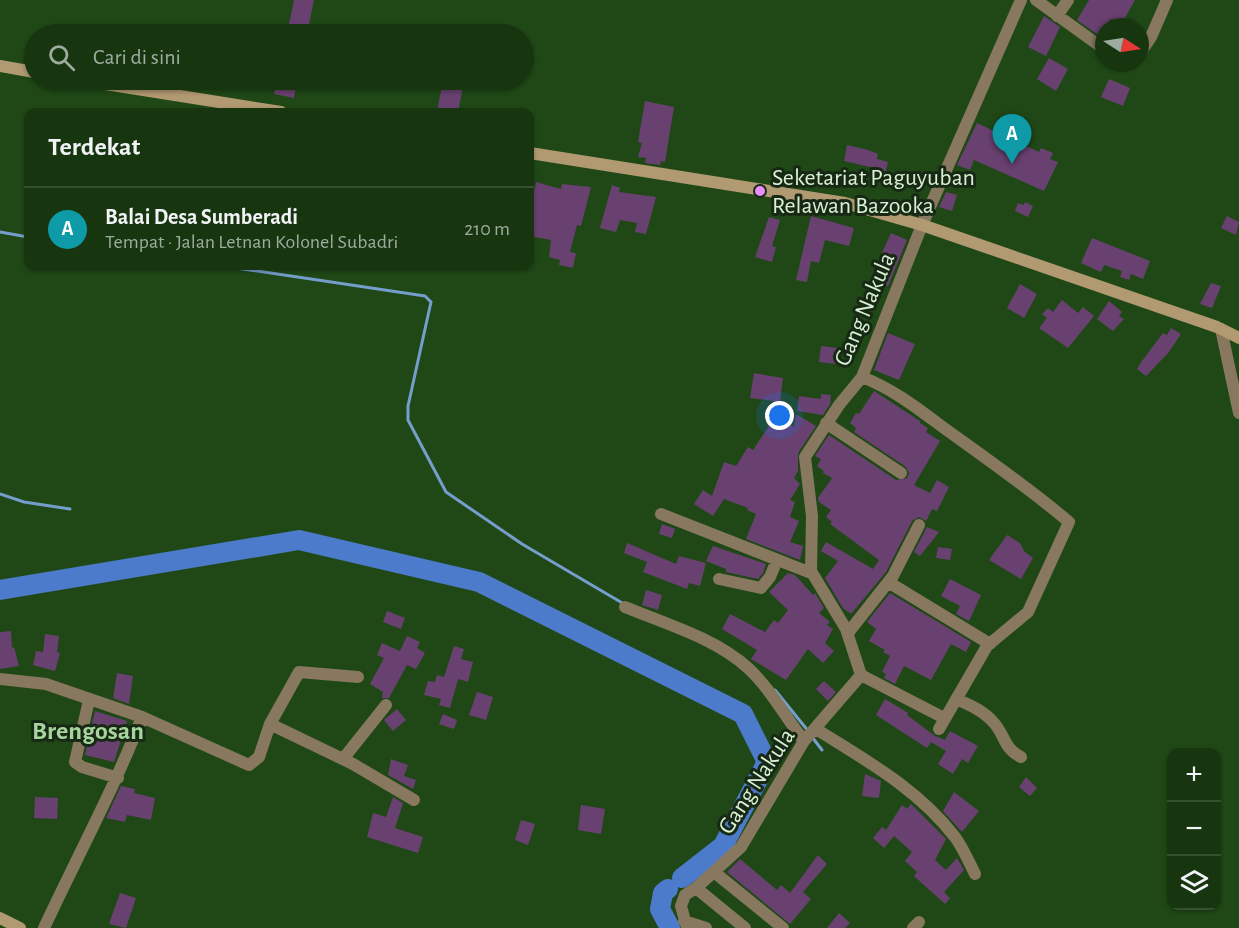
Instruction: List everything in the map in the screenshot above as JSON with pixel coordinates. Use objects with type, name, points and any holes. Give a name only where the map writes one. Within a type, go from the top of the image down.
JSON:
[{"type":"main road","points":[[0,66],[24,70]]},
{"type":"main road","points":[[143,90],[256,108]]},
{"type":"main road","points":[[534,154],[846,203],[922,225],[1221,329],[1239,338]]},
{"type":"main road","points":[[0,918],[20,928]]},
{"type":"street","name":"Gang Nakula","points":[[812,573],[812,516],[805,457],[826,423],[862,376],[922,225],[1021,0]]},
{"type":"street","points":[[1036,0],[1095,43]]},
{"type":"street","points":[[1057,16],[1068,0]]},
{"type":"street","points":[[1149,40],[1167,0]]},
{"type":"street","points":[[1221,329],[1239,413]]},
{"type":"street","points":[[661,514],[812,573],[848,633],[861,675],[942,724],[990,644],[1028,612],[1070,522],[1020,480],[915,405],[887,387],[862,376]]},
{"type":"street","points":[[826,423],[901,473]]},
{"type":"street","points":[[848,633],[888,582],[919,525]]},
{"type":"street","points":[[719,579],[761,588],[770,577],[777,560]]},
{"type":"street","points":[[888,582],[990,644]]},
{"type":"street","points":[[625,607],[711,643],[739,660],[810,736],[887,773],[922,801],[957,839],[975,874]]},
{"type":"street","points":[[0,679],[46,684],[142,717],[249,765],[259,757],[270,724],[299,672],[358,677]]},
{"type":"street","name":"Gang Nakula","points":[[685,925],[682,900],[685,895],[696,888],[741,847],[810,736],[861,675]]},
{"type":"street","points":[[956,699],[974,706],[995,724],[1010,750],[1021,757]]},
{"type":"street","points":[[89,700],[75,762],[82,767],[118,778]]},
{"type":"street","points":[[343,759],[386,705]]},
{"type":"street","points":[[44,928],[74,862],[118,778],[142,717]]},
{"type":"street","points":[[270,724],[343,759],[414,800]]},
{"type":"street","points":[[714,872],[783,928]]},
{"type":"street","points":[[696,888],[745,928]]},
{"type":"street","points":[[685,925],[706,928]]},
{"type":"building","points":[[294,0],[314,0],[309,24],[289,24]]},
{"type":"building","points":[[1089,0],[1135,0],[1125,18],[1095,18],[1095,33],[1077,20]]},
{"type":"building","points":[[1044,16],[1060,27],[1046,56],[1028,47]]},
{"type":"building","points":[[1049,58],[1068,69],[1056,91],[1037,79]]},
{"type":"building","points":[[1109,79],[1130,88],[1123,106],[1101,97]]},
{"type":"building","points":[[275,90],[295,90],[294,98],[274,94]]},
{"type":"building","points":[[441,90],[462,90],[459,108],[438,108]]},
{"type":"building","points":[[645,101],[674,107],[665,162],[661,161],[660,165],[645,163],[646,158],[638,157],[642,143],[638,142]]},
{"type":"building","points":[[977,123],[1039,152],[1041,148],[1053,153],[1050,159],[1058,162],[1044,191],[974,160],[970,170],[957,165]]},
{"type":"building","points":[[847,145],[878,154],[877,159],[888,162],[884,177],[873,174],[874,168],[844,161]]},
{"type":"building","points":[[536,182],[561,189],[562,184],[591,187],[581,226],[577,225],[570,252],[576,253],[573,268],[559,265],[560,260],[549,257],[551,240],[534,237]]},
{"type":"building","points":[[612,185],[620,188],[619,192],[656,197],[646,234],[635,232],[637,223],[620,220],[616,232],[600,228]]},
{"type":"building","points":[[946,192],[957,195],[952,211],[939,207]]},
{"type":"building","points":[[1025,202],[1033,206],[1028,217],[1015,211],[1018,203],[1024,205]]},
{"type":"building","points":[[811,216],[854,228],[849,246],[825,240],[819,263],[811,261],[807,282],[796,280]]},
{"type":"building","points":[[1227,216],[1239,222],[1236,235],[1221,228]]},
{"type":"building","points":[[769,217],[780,220],[772,246],[776,247],[772,262],[755,257]]},
{"type":"building","points":[[891,233],[907,240],[888,286],[878,282],[887,260],[880,257]]},
{"type":"building","points":[[1092,238],[1150,261],[1143,279],[1131,274],[1129,280],[1120,277],[1122,271],[1104,265],[1101,272],[1081,263]]},
{"type":"building","points":[[1211,283],[1221,286],[1212,308],[1200,304]]},
{"type":"building","points":[[1020,284],[1037,294],[1024,318],[1007,308]]},
{"type":"building","points":[[1062,300],[1078,313],[1083,307],[1094,316],[1068,348],[1039,328],[1047,318],[1042,314],[1048,308],[1053,312]]},
{"type":"building","points":[[1109,301],[1122,312],[1119,316],[1124,319],[1113,331],[1097,319]]},
{"type":"building","points":[[1171,328],[1181,334],[1169,352],[1146,376],[1137,369],[1163,333],[1167,335]]},
{"type":"building","points":[[888,333],[915,344],[899,380],[874,370]]},
{"type":"building","points":[[821,346],[838,348],[836,364],[819,362]]},
{"type":"building","points":[[754,373],[783,378],[780,402],[750,398]]},
{"type":"building","points":[[874,391],[920,421],[928,428],[926,432],[940,441],[914,485],[930,493],[937,480],[949,487],[937,511],[932,509],[926,521],[919,517],[912,521],[886,572],[851,614],[843,608],[825,578],[838,561],[821,551],[826,542],[873,569],[879,560],[830,524],[832,522],[826,517],[831,510],[819,502],[818,498],[832,478],[817,466],[821,459],[815,456],[829,435],[896,480],[907,478],[909,473],[906,467],[854,432],[856,428],[850,423]]},
{"type":"building","points":[[821,394],[831,395],[830,404],[823,415],[797,411],[799,396],[821,399]]},
{"type":"building","points":[[796,414],[816,426],[798,453],[798,471],[794,478],[800,484],[790,500],[795,502],[790,517],[799,521],[790,542],[803,546],[800,560],[746,539],[756,514],[747,510],[748,508],[724,499],[713,516],[694,504],[703,490],[712,496],[724,462],[736,466],[748,447],[753,450],[769,426],[776,430],[783,420],[794,427]]},
{"type":"building","points":[[662,524],[675,529],[672,538],[659,534]]},
{"type":"building","points":[[927,527],[939,532],[920,556],[914,552]]},
{"type":"building","points":[[1007,535],[1020,543],[1024,551],[1033,558],[1021,579],[989,560]]},
{"type":"building","points":[[627,543],[676,564],[679,556],[706,563],[700,586],[689,583],[687,589],[643,572],[647,562],[624,553]]},
{"type":"building","points":[[713,546],[766,564],[763,573],[758,579],[726,572],[726,569],[706,561]]},
{"type":"building","points":[[938,547],[952,549],[950,560],[936,558]]},
{"type":"building","points":[[788,573],[795,575],[813,595],[815,593],[824,608],[819,613],[830,622],[827,625],[833,629],[825,643],[834,651],[823,663],[808,649],[786,680],[751,659],[757,650],[722,629],[730,614],[765,632],[774,620],[778,623],[788,610],[769,592]]},
{"type":"building","points":[[950,579],[981,595],[969,621],[956,614],[960,606],[941,596]]},
{"type":"building","points":[[646,590],[662,595],[658,610],[642,605]]},
{"type":"building","points":[[890,593],[971,642],[966,652],[951,644],[931,680],[904,666],[895,684],[884,678],[886,674],[882,672],[890,656],[883,652],[885,650],[869,641],[876,629],[867,622]]},
{"type":"building","points":[[387,611],[405,618],[401,629],[383,622]]},
{"type":"building","points":[[11,631],[12,648],[14,647],[19,666],[0,669],[0,632]]},
{"type":"building","points":[[45,634],[59,636],[57,652],[60,653],[55,671],[33,665],[36,651],[43,652]]},
{"type":"building","points":[[407,636],[420,642],[417,648],[425,653],[416,669],[407,665],[389,698],[382,698],[383,692],[370,684],[384,658],[377,655],[382,643],[400,651]]},
{"type":"building","points":[[454,646],[464,649],[461,659],[473,662],[468,682],[458,679],[450,708],[439,705],[441,699],[424,695],[428,681],[435,682],[437,675],[444,677]]},
{"type":"building","points":[[117,673],[133,676],[129,704],[113,698]]},
{"type":"building","points":[[824,681],[836,692],[828,701],[816,689]]},
{"type":"building","points":[[477,692],[493,697],[486,720],[469,715]]},
{"type":"building","points":[[885,699],[908,713],[907,715],[935,736],[945,740],[950,731],[978,746],[968,763],[962,759],[953,774],[938,764],[946,751],[931,742],[927,748],[876,715]]},
{"type":"building","points":[[397,709],[406,720],[393,731],[384,720]]},
{"type":"building","points":[[95,711],[127,721],[114,762],[85,755]]},
{"type":"building","points":[[443,714],[457,720],[454,729],[439,724]]},
{"type":"building","points":[[391,759],[408,765],[404,776],[416,780],[413,789],[388,775]]},
{"type":"building","points":[[865,774],[881,781],[879,798],[862,796]]},
{"type":"building","points":[[1026,777],[1037,788],[1030,796],[1019,787]]},
{"type":"building","points":[[121,786],[135,789],[134,793],[155,798],[151,820],[127,815],[125,822],[106,818]]},
{"type":"building","points":[[954,792],[979,811],[962,832],[943,811]]},
{"type":"building","points":[[35,797],[58,798],[57,819],[34,818]]},
{"type":"building","points":[[393,797],[403,803],[395,828],[423,837],[418,853],[367,837],[373,813],[386,817]]},
{"type":"building","points":[[911,804],[946,839],[935,860],[946,870],[957,858],[964,870],[944,892],[950,898],[945,904],[914,876],[917,872],[905,861],[912,852],[894,836],[884,848],[873,838],[882,827],[886,830],[902,805],[907,809]]},
{"type":"building","points":[[581,805],[605,809],[601,834],[578,830]]},
{"type":"building","points":[[521,820],[535,824],[528,845],[515,840]]},
{"type":"building","points":[[818,855],[827,864],[803,892],[811,899],[790,924],[727,872],[740,859],[777,890],[781,885],[790,893]]},
{"type":"building","points":[[120,893],[136,898],[126,928],[109,924]]},
{"type":"building","points":[[839,913],[850,923],[845,928],[827,928]]},
{"type":"waterway","points":[[0,232],[24,236]]},
{"type":"waterway","points":[[250,270],[425,296],[431,302],[408,406],[408,420],[446,492],[522,544],[624,604]]},
{"type":"waterway","points":[[0,494],[24,502],[70,509]]},
{"type":"waterway","points":[[0,590],[299,540],[479,582],[743,714],[767,762],[723,846],[682,878]]},
{"type":"waterway","points":[[775,690],[809,732]]},
{"type":"waterway","points":[[812,737],[822,750]]},
{"type":"waterway","points":[[668,889],[663,893],[660,909],[670,928]]},
{"type":"place","name":"Balai Desa Sumberadi","points":[[1012,164]]},
{"type":"place","name":"Seketariat Paguyuban Relawan Bazooka","points":[[760,191]]},
{"type":"district","name":"Brengosan","points":[[88,730]]}]
